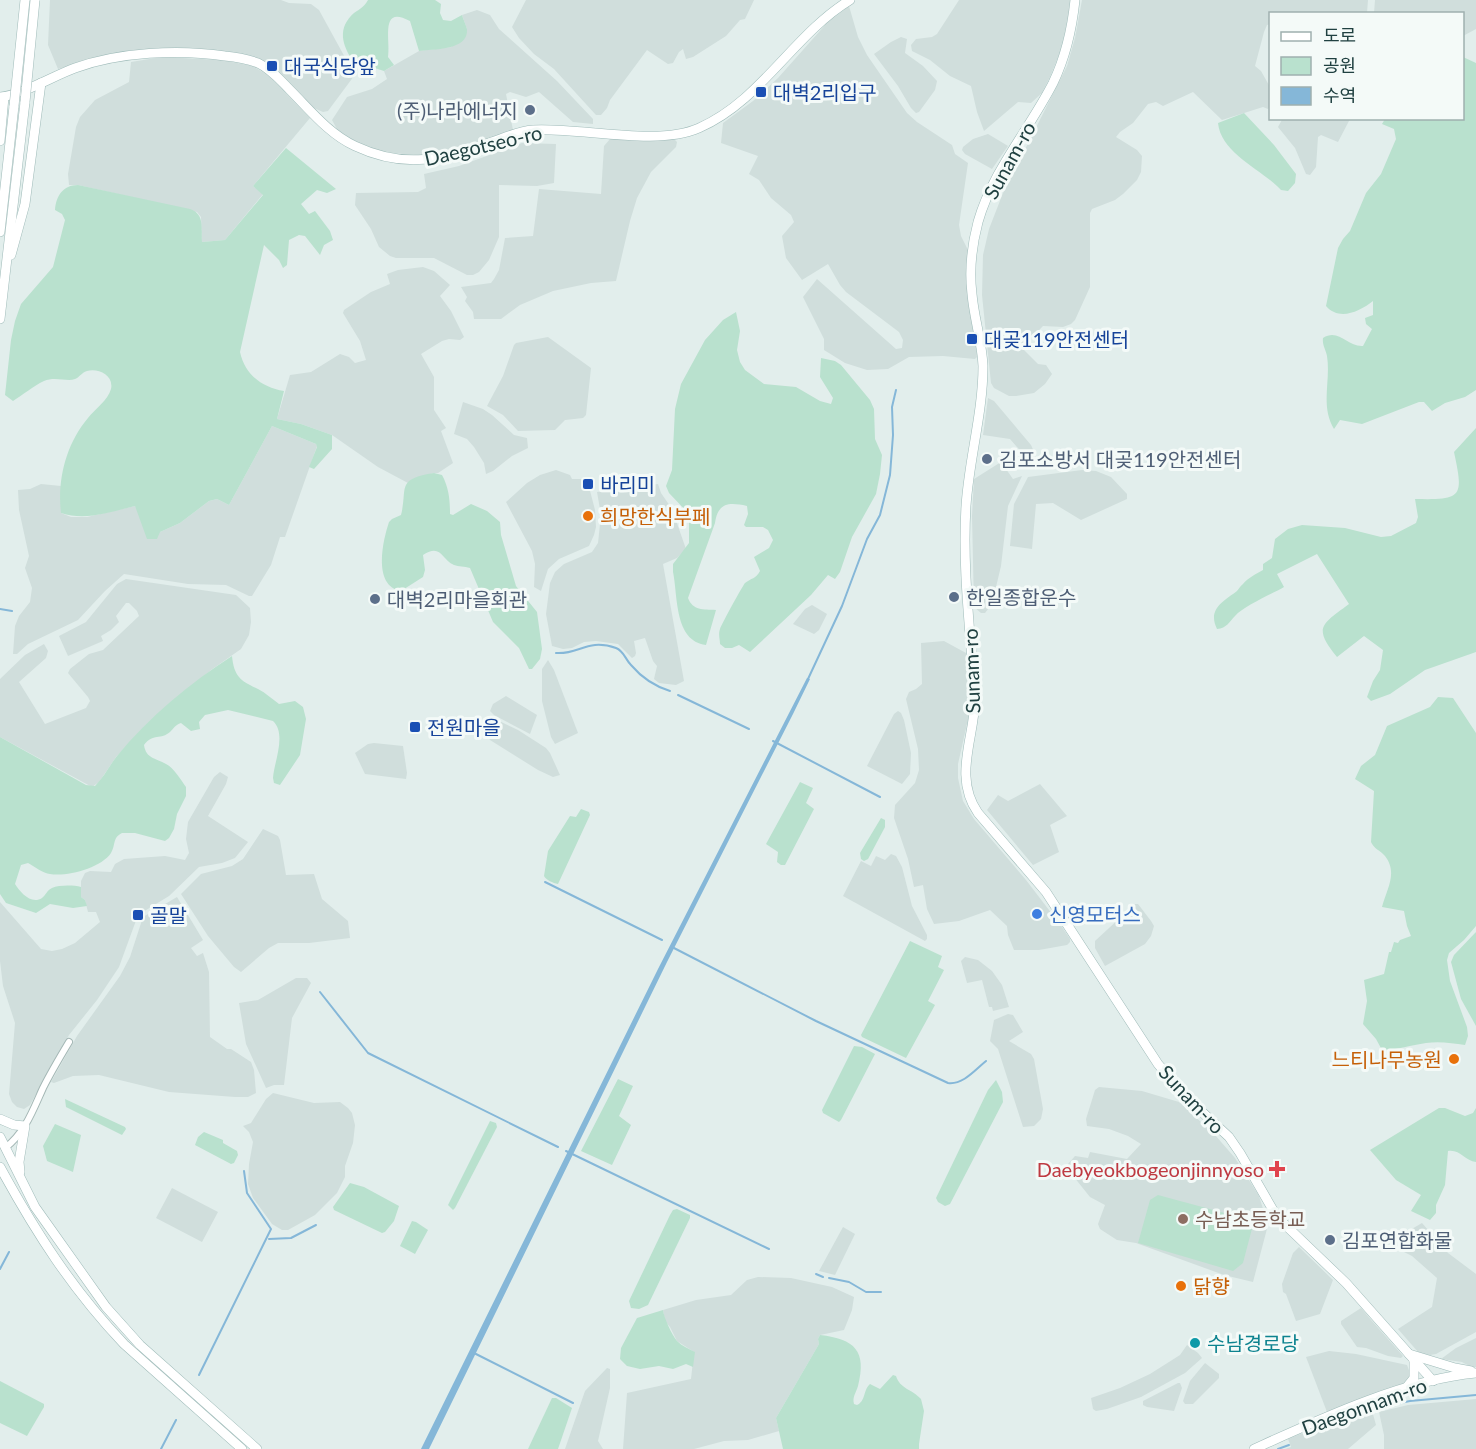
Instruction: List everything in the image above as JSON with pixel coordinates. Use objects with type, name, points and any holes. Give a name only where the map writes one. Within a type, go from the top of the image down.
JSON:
[{"type":"street","points":[[0,232],[25,0]]},
{"type":"street","points":[[0,319],[35,0]]},
{"type":"street","name":"Daegotseo-ro","points":[[2,97],[78,67],[107,60],[140,55],[197,53],[243,58],[259,64],[274,73],[318,120],[337,136],[353,146],[394,159],[429,160],[453,155],[531,130],[656,135],[698,129],[740,101],[779,67],[814,29],[850,0]]},
{"type":"street","name":"Sunam-ro","points":[[1075,0],[1070,37],[1061,65],[1044,100],[997,175],[974,238],[972,296],[983,364],[982,389],[966,505],[966,559],[975,700],[975,716],[966,759],[967,791],[978,813],[1046,892],[1165,1072],[1186,1097],[1228,1137],[1240,1153],[1277,1217],[1347,1283],[1433,1381]]},
{"type":"street","points":[[5,272],[26,204],[41,83]]},
{"type":"street","points":[[0,141],[2,97]]},
{"type":"street","points":[[3,1150],[12,1143],[25,1126],[69,1042]]},
{"type":"street","points":[[0,1119],[14,1125],[25,1126]]},
{"type":"street","points":[[21,1180],[19,1162],[25,1126]]},
{"type":"street","points":[[0,1137],[3,1150],[35,1207],[123,1327],[257,1449]]},
{"type":"street","points":[[0,1167],[54,1260],[107,1326],[124,1344],[242,1449]]},
{"type":"street","points":[[0,1181],[13,1190]]},
{"type":"street","points":[[1406,1389],[1414,1378],[1411,1357],[1476,1372]]},
{"type":"street","name":"Daegonnam-ro","points":[[1254,1449],[1372,1400],[1433,1381],[1476,1372]]},
{"type":"shaded area","points":[[50,0],[281,0],[289,3],[311,4],[319,10],[354,76],[328,111],[323,112],[314,108],[281,74],[261,60],[225,52],[99,57],[58,69],[48,45]]},
{"type":"shaded area","points":[[526,0],[754,0],[745,19],[740,20],[726,36],[693,57],[686,59],[683,49],[673,63],[668,64],[647,50],[610,100],[607,108],[601,115],[596,115],[554,69],[534,54],[512,27]]},
{"type":"shaded area","points":[[959,0],[1070,0],[1069,20],[1063,45],[1042,93],[1031,103],[1018,102],[984,131],[971,86],[950,76],[930,60],[912,51],[911,45],[916,39],[937,34]]},
{"type":"shaded area","points":[[1082,0],[1368,0],[1367,12],[1269,12],[1269,24],[1264,32],[1255,66],[1261,71],[1269,85],[1268,109],[1263,107],[1222,120],[1193,92],[1163,106],[1156,102],[1148,104],[1133,123],[1120,132],[1116,137],[1137,150],[1142,156],[1141,172],[1137,180],[1123,194],[1115,200],[1092,209],[1090,213],[1090,287],[1075,320],[1063,327],[1043,326],[1022,348],[1038,364],[1046,365],[1052,374],[1034,393],[1009,396],[994,388],[991,383],[982,295],[983,255],[989,229],[1003,193],[1067,66]]},
{"type":"shaded area","points":[[1375,0],[1476,0],[1476,29],[1464,35],[1464,12],[1374,12]]},
{"type":"shaded area","points":[[849,6],[858,37],[867,55],[907,113],[952,145],[955,154],[968,163],[959,225],[961,236],[968,250],[968,291],[976,343],[977,357],[975,359],[943,356],[909,357],[888,369],[867,370],[845,363],[824,350],[824,339],[803,297],[817,279],[896,349],[902,348],[903,340],[899,332],[846,292],[828,264],[802,280],[786,258],[782,236],[794,222],[791,215],[771,198],[759,180],[749,174],[758,156],[721,143],[723,123],[753,101],[778,78],[827,23]]},
{"type":"shaded area","points":[[477,10],[490,15],[499,29],[557,81],[593,119],[593,124],[573,122],[539,92],[526,97],[510,92],[506,94],[513,130],[427,156],[380,152],[349,139],[338,131],[332,120],[347,97],[372,89],[387,79],[384,71],[419,51],[451,47],[467,29],[462,15]]},
{"type":"shaded area","points":[[901,37],[907,39],[905,53],[923,66],[937,81],[935,90],[916,113],[874,54]]},
{"type":"shaded area","points":[[162,57],[222,60],[253,66],[269,76],[310,118],[253,186],[263,194],[225,240],[202,242],[201,217],[197,212],[78,185],[69,185],[68,174],[76,127],[80,117],[95,100],[129,82],[131,62]]},
{"type":"shaded area","points":[[1282,120],[1349,120],[1338,142],[1321,135],[1318,137],[1316,167],[1310,175],[1306,174],[1295,148],[1278,127]]},
{"type":"shaded area","points":[[988,134],[1008,146],[992,169],[962,150],[973,139]]},
{"type":"shaded area","points":[[610,139],[675,140],[677,142],[676,147],[651,172],[637,198],[616,281],[591,283],[553,291],[520,305],[501,319],[474,319],[461,287],[491,283],[499,270],[505,238],[533,236],[539,189],[601,194],[604,146]]},
{"type":"shaded area","points":[[522,143],[556,144],[554,183],[537,186],[499,185],[499,237],[489,260],[479,272],[473,275],[467,275],[434,258],[390,256],[379,247],[371,229],[355,205],[356,193],[418,192],[426,188],[424,174],[459,166]]},
{"type":"shaded area","points":[[423,267],[434,271],[450,285],[440,296],[451,311],[464,337],[460,340],[442,341],[421,354],[434,377],[434,410],[446,428],[441,431],[453,463],[438,473],[413,479],[408,483],[378,467],[332,435],[301,424],[277,419],[290,375],[311,372],[340,354],[349,357],[355,363],[366,360],[360,341],[343,313],[344,310],[371,292],[390,284],[387,274],[398,270]]},
{"type":"shaded area","points":[[548,337],[591,368],[586,415],[583,418],[565,420],[555,430],[518,431],[503,415],[487,406],[503,376],[514,345]]},
{"type":"shaded area","points":[[988,398],[994,401],[1031,445],[1035,454],[1031,463],[1010,439],[983,435]]},
{"type":"shaded area","points":[[463,402],[483,409],[514,435],[527,438],[528,448],[486,474],[484,463],[474,447],[467,439],[454,434]]},
{"type":"shaded area","points":[[272,426],[317,446],[285,537],[280,537],[271,565],[252,596],[226,585],[188,584],[124,574],[78,620],[28,644],[17,654],[13,654],[15,626],[19,616],[30,602],[32,588],[25,568],[29,556],[19,510],[18,490],[30,489],[41,484],[61,486],[61,513],[71,517],[87,517],[135,506],[139,513],[160,532],[180,523],[209,501],[217,499],[229,505]]},
{"type":"shaded area","points":[[1001,462],[1013,479],[1022,476],[1008,506],[1001,566],[992,604],[985,613],[981,613],[974,607],[972,516],[974,479]]},
{"type":"shaded area","points":[[556,470],[570,475],[572,479],[587,479],[595,510],[596,527],[589,546],[559,559],[548,569],[541,591],[534,587],[535,564],[532,551],[506,502],[527,483],[540,475]]},
{"type":"shaded area","points":[[1082,470],[1096,471],[1111,477],[1127,494],[1127,499],[1081,520],[1053,503],[1036,504],[1032,549],[1010,546],[1014,504],[1028,477]]},
{"type":"shaded area","points":[[658,484],[672,509],[686,549],[677,558],[663,564],[684,681],[676,685],[659,683],[654,679],[657,666],[645,638],[634,641],[636,653],[632,658],[618,644],[596,641],[584,642],[572,648],[563,649],[552,646],[546,614],[550,583],[555,572],[564,564],[592,552],[598,543],[601,515],[597,492]]},
{"type":"shaded area","points":[[126,579],[236,595],[250,608],[249,635],[241,649],[211,670],[146,725],[116,757],[99,782],[92,787],[0,737],[0,679],[25,655],[44,644],[48,651],[46,658],[19,682],[45,724],[86,708],[90,701],[68,673],[70,669],[89,654],[103,650],[139,616],[129,603],[126,603],[116,616],[119,622],[101,636],[103,641],[68,656],[59,636],[86,622],[117,584]]},
{"type":"shaded area","points":[[812,605],[827,614],[819,630],[814,634],[793,624],[805,609]]},
{"type":"shaded area","points":[[944,641],[966,653],[969,715],[958,764],[958,778],[963,801],[974,819],[1062,927],[1070,939],[1067,945],[1039,950],[1014,950],[1007,926],[990,910],[959,921],[934,924],[927,909],[923,885],[914,887],[908,859],[894,818],[895,805],[915,783],[919,770],[918,749],[906,699],[909,692],[922,684],[921,643]]},
{"type":"shaded area","points":[[548,660],[578,733],[555,744],[551,737],[542,701],[542,669]]},
{"type":"shaded area","points":[[506,696],[537,715],[530,734],[490,711],[493,704]]},
{"type":"shaded area","points":[[898,711],[904,720],[911,753],[910,774],[902,784],[867,766],[894,714]]},
{"type":"shaded area","points":[[491,717],[518,730],[546,748],[560,775],[553,777],[538,770],[490,740],[482,727],[483,720]]},
{"type":"shaded area","points":[[368,744],[403,746],[406,779],[365,774],[355,753]]},
{"type":"shaded area","points":[[220,772],[228,777],[208,816],[248,842],[235,858],[199,867],[169,896],[138,915],[119,967],[97,1000],[69,1035],[30,1105],[24,1109],[17,1107],[9,1094],[15,1023],[3,986],[0,961],[0,902],[41,949],[52,951],[75,943],[100,922],[96,912],[88,912],[85,900],[81,897],[81,881],[85,873],[90,871],[111,872],[115,864],[124,859],[165,856],[185,860],[189,853],[186,839],[188,822],[214,777]]},
{"type":"shaded area","points":[[1040,784],[1067,816],[1050,825],[1059,852],[1033,865],[987,810],[998,795],[1008,801]]},
{"type":"shaded area","points":[[263,829],[278,836],[280,840],[286,875],[314,874],[322,899],[348,921],[350,938],[309,943],[278,943],[241,972],[208,936],[181,894],[201,874],[232,866],[243,859]]},
{"type":"shaded area","points":[[891,854],[896,856],[902,867],[912,906],[927,935],[925,941],[843,896],[861,861],[871,866],[876,856],[885,860]]},
{"type":"shaded area","points":[[177,897],[203,940],[191,948],[197,956],[203,953],[209,972],[210,1037],[251,1062],[256,1093],[248,1097],[235,1097],[169,1092],[99,1075],[73,1076],[51,1082],[77,1036],[120,976],[130,957],[143,917]]},
{"type":"shaded area","points":[[1135,904],[1138,904],[1154,926],[1151,936],[1145,944],[1105,966],[1095,948],[1095,941]]},
{"type":"shaded area","points":[[965,957],[978,960],[992,971],[1002,985],[1009,1007],[993,1011],[992,1007],[989,1007],[982,980],[967,983],[961,961]]},
{"type":"shaded area","points":[[296,978],[307,978],[311,983],[292,1018],[284,1085],[266,1088],[246,1044],[239,1003],[258,1000]]},
{"type":"shaded area","points":[[1008,1014],[1013,1015],[1023,1032],[1009,1041],[1031,1054],[1034,1059],[1043,1109],[1041,1119],[1034,1126],[1023,1127],[998,1049],[990,1041],[994,1020]]},
{"type":"shaded area","name":"수남초등학교","points":[[1099,1087],[1142,1091],[1179,1102],[1215,1135],[1235,1158],[1259,1196],[1268,1225],[1253,1282],[1224,1275],[1136,1243],[1117,1240],[1100,1229],[1098,1224],[1105,1205],[1090,1197],[1070,1172],[1068,1164],[1075,1156],[1088,1158],[1090,1152],[1127,1159],[1141,1144],[1109,1129],[1087,1126],[1086,1119],[1095,1090]]},
{"type":"shaded area","points":[[273,1093],[314,1103],[340,1102],[352,1113],[355,1125],[353,1143],[345,1166],[345,1177],[337,1193],[315,1215],[288,1230],[282,1230],[272,1224],[253,1198],[248,1184],[253,1142],[249,1132],[243,1126],[251,1123],[266,1099]]},
{"type":"shaded area","points":[[172,1188],[218,1212],[202,1242],[156,1218]]},
{"type":"shaded area","points":[[1422,1223],[1448,1253],[1476,1274],[1476,1332],[1430,1355],[1419,1353],[1398,1329],[1432,1307],[1437,1278],[1412,1256],[1404,1252],[1412,1246],[1410,1230]]},
{"type":"shaded area","points":[[843,1227],[855,1234],[835,1275],[819,1271]]},
{"type":"shaded area","points":[[1299,1247],[1333,1280],[1320,1314],[1296,1321],[1286,1294],[1283,1292],[1282,1284],[1293,1253]]},
{"type":"shaded area","points":[[758,1277],[791,1278],[832,1287],[854,1297],[852,1310],[844,1330],[820,1335],[819,1344],[776,1418],[779,1431],[748,1440],[724,1441],[694,1449],[623,1449],[627,1393],[691,1379],[694,1352],[677,1341],[665,1321],[663,1310],[696,1300],[731,1295],[747,1280]]},
{"type":"shaded area","points":[[1361,1308],[1403,1356],[1401,1358],[1357,1347],[1341,1321]]},
{"type":"shaded area","points":[[1476,1338],[1476,1367],[1441,1359],[1456,1348]]},
{"type":"shaded area","points":[[1187,1345],[1202,1358],[1185,1373],[1141,1397],[1107,1409],[1096,1411],[1093,1409],[1091,1398],[1150,1374],[1180,1355]]},
{"type":"shaded area","points":[[1329,1351],[1356,1354],[1407,1365],[1409,1378],[1404,1384],[1327,1412],[1306,1357]]},
{"type":"shaded area","points":[[1205,1363],[1219,1374],[1219,1378],[1193,1404],[1185,1404],[1183,1401],[1190,1381]]},
{"type":"shaded area","points":[[607,1368],[610,1369],[610,1388],[598,1441],[603,1449],[565,1449],[585,1391]]},
{"type":"shaded area","points":[[1178,1383],[1182,1388],[1174,1411],[1143,1405],[1143,1401]]},
{"type":"shaded area","points":[[1476,1399],[1476,1449],[1384,1449],[1384,1435],[1379,1412],[1408,1405]]},
{"type":"shaded area","points":[[1368,1406],[1371,1407],[1376,1425],[1348,1449],[1285,1449],[1291,1447],[1288,1439]]},
{"type":"green space","points":[[368,0],[435,0],[441,4],[440,13],[443,20],[451,21],[462,15],[467,29],[466,36],[449,48],[419,51],[410,21],[394,17],[388,27],[388,57],[394,65],[384,71],[353,61],[344,43],[343,31],[349,19]]},
{"type":"green space","points":[[1464,57],[1476,63],[1476,390],[1432,411],[1424,402],[1419,402],[1362,424],[1340,420],[1334,429],[1328,411],[1328,365],[1323,338],[1334,335],[1357,346],[1363,346],[1372,329],[1366,324],[1365,318],[1373,315],[1373,301],[1362,309],[1343,314],[1331,311],[1326,306],[1338,248],[1350,231],[1366,193],[1381,174],[1396,139],[1394,129],[1382,124],[1384,120],[1464,120]]},
{"type":"green space","points":[[1244,113],[1274,145],[1296,174],[1295,183],[1288,191],[1281,190],[1244,161],[1227,144],[1221,134],[1218,123]]},
{"type":"green space","points":[[286,148],[336,189],[327,193],[317,190],[301,204],[309,214],[315,211],[330,231],[333,240],[324,245],[320,255],[305,236],[299,235],[289,240],[287,265],[283,268],[279,260],[264,245],[240,352],[246,367],[256,379],[284,391],[277,419],[301,424],[332,435],[332,449],[314,469],[309,467],[317,447],[316,444],[272,426],[229,505],[217,499],[209,501],[180,523],[160,532],[157,539],[147,539],[135,506],[89,516],[61,513],[60,488],[69,451],[80,428],[109,393],[110,380],[108,376],[91,370],[72,380],[44,381],[13,401],[5,395],[11,340],[21,304],[53,267],[65,220],[62,214],[55,210],[61,192],[68,187],[78,185],[190,209],[195,211],[200,218],[202,242],[225,240],[263,195],[253,186]]},
{"type":"green space","points":[[736,312],[740,331],[737,350],[740,362],[745,370],[764,384],[796,387],[820,401],[831,404],[833,398],[820,377],[821,358],[841,365],[870,400],[874,409],[875,439],[882,455],[876,494],[852,537],[840,572],[835,579],[828,575],[811,595],[750,652],[739,645],[725,648],[720,644],[719,631],[745,583],[760,571],[754,557],[769,548],[773,540],[768,530],[763,527],[744,525],[748,514],[747,506],[729,504],[719,511],[688,598],[696,607],[716,610],[706,645],[696,642],[688,635],[679,616],[673,572],[673,564],[689,543],[689,514],[669,493],[666,486],[672,470],[675,409],[681,384],[705,340],[723,320]]},
{"type":"green space","points":[[1476,428],[1476,652],[1425,670],[1390,694],[1371,701],[1367,697],[1380,670],[1383,650],[1364,636],[1337,657],[1329,647],[1323,633],[1324,627],[1332,617],[1349,604],[1317,554],[1277,574],[1284,587],[1245,608],[1226,626],[1217,629],[1214,616],[1218,606],[1247,580],[1263,570],[1263,564],[1272,558],[1275,539],[1288,529],[1302,525],[1345,528],[1381,537],[1391,536],[1416,523],[1418,517],[1415,499],[1451,497],[1456,493],[1459,479],[1454,452]]},
{"type":"green space","points":[[434,473],[442,475],[444,480],[449,494],[450,514],[453,515],[471,504],[487,511],[500,522],[501,535],[516,586],[537,612],[542,649],[540,659],[532,669],[529,669],[519,648],[493,622],[470,568],[454,565],[440,553],[434,551],[423,555],[425,570],[423,577],[401,591],[386,581],[382,561],[389,522],[401,515],[404,491],[408,482],[413,478]]},
{"type":"green space","points":[[232,656],[237,674],[243,681],[264,692],[279,704],[295,701],[303,707],[306,719],[300,755],[280,785],[274,783],[273,778],[279,748],[279,733],[273,721],[228,710],[205,715],[199,722],[200,729],[191,731],[181,723],[167,734],[151,739],[144,745],[149,756],[169,766],[186,787],[186,796],[169,838],[165,841],[135,833],[122,833],[117,837],[111,853],[100,863],[74,873],[50,874],[28,863],[21,865],[15,884],[26,897],[38,900],[55,887],[78,886],[81,887],[81,897],[87,906],[73,908],[50,904],[36,913],[6,903],[0,894],[0,737],[86,785],[95,786],[117,756],[156,714]]},
{"type":"green space","points":[[1438,697],[1453,698],[1476,733],[1476,926],[1449,953],[1447,960],[1450,981],[1467,1027],[1468,1036],[1465,1045],[1431,1042],[1382,1050],[1363,1024],[1367,1001],[1364,980],[1384,974],[1394,942],[1398,943],[1411,936],[1404,911],[1382,907],[1390,881],[1391,868],[1385,856],[1371,842],[1374,791],[1355,779],[1361,766],[1375,755],[1387,726],[1430,707]]},
{"type":"green space","points":[[800,782],[813,788],[806,803],[814,809],[785,865],[781,865],[777,862],[778,852],[766,844]]},
{"type":"green space","points":[[581,809],[589,812],[590,815],[558,884],[554,883],[544,876],[548,851],[570,816],[576,817]]},
{"type":"green space","points":[[881,818],[885,820],[885,827],[868,859],[864,861],[860,853]]},
{"type":"green space","points":[[1476,932],[1476,1026],[1461,999],[1451,962],[1454,955]]},
{"type":"green space","points":[[910,941],[942,956],[938,967],[944,970],[928,1001],[935,1005],[906,1058],[861,1035]]},
{"type":"green space","points":[[854,1046],[862,1047],[875,1054],[839,1122],[823,1113],[822,1110]]},
{"type":"green space","points":[[618,1079],[633,1086],[619,1116],[631,1125],[612,1165],[581,1151]]},
{"type":"green space","points":[[996,1080],[1002,1092],[1003,1102],[950,1204],[945,1206],[936,1198],[988,1090]]},
{"type":"green space","points":[[65,1099],[126,1129],[122,1135],[66,1107]]},
{"type":"green space","points":[[1439,1108],[1465,1116],[1473,1113],[1476,1108],[1476,1162],[1456,1152],[1448,1151],[1445,1185],[1436,1205],[1436,1213],[1430,1220],[1411,1211],[1421,1195],[1396,1180],[1370,1150]]},
{"type":"green space","points":[[490,1121],[496,1123],[497,1127],[453,1210],[448,1205]]},
{"type":"green space","points":[[55,1124],[81,1135],[73,1172],[47,1161],[43,1146]]},
{"type":"green space","points":[[204,1132],[223,1140],[223,1143],[237,1151],[238,1155],[234,1163],[231,1164],[195,1145],[198,1137]]},
{"type":"green space","points":[[350,1183],[364,1187],[399,1206],[394,1221],[385,1232],[382,1233],[334,1210],[333,1207]]},
{"type":"green space","points":[[1158,1195],[1254,1221],[1243,1263],[1233,1271],[1138,1243],[1150,1200]]},
{"type":"green space","points":[[677,1209],[690,1215],[690,1218],[648,1305],[639,1309],[631,1308],[629,1301],[670,1215],[673,1210]]},
{"type":"green space","points":[[412,1221],[428,1230],[415,1254],[400,1246]]},
{"type":"green space","points":[[663,1310],[668,1326],[677,1341],[695,1352],[693,1367],[686,1364],[673,1369],[659,1366],[640,1369],[627,1366],[620,1359],[621,1348],[637,1318]]},
{"type":"green space","points":[[820,1335],[850,1344],[859,1356],[860,1374],[854,1404],[857,1405],[862,1401],[870,1384],[880,1389],[893,1375],[903,1386],[921,1399],[924,1411],[919,1449],[783,1449],[776,1418],[819,1344]]},
{"type":"green space","points":[[0,1381],[44,1404],[27,1436],[0,1423]]},
{"type":"green space","points":[[552,1398],[572,1408],[558,1449],[528,1449]]},
{"type":"water","points":[[807,678],[810,679],[793,714],[667,962],[429,1449],[421,1449],[658,969]]},
{"type":"waterway","points":[[808,679],[842,606],[867,539],[880,515],[890,475],[893,435],[892,407],[896,390]]},
{"type":"waterway","points":[[0,609],[12,611]]},
{"type":"waterway","points":[[556,653],[571,652],[598,645],[616,648],[644,678],[670,691]]},
{"type":"waterway","points":[[678,695],[749,729]]},
{"type":"waterway","points":[[773,741],[880,797]]},
{"type":"waterway","points":[[545,882],[662,940]]},
{"type":"waterway","points":[[672,947],[816,1021],[948,1083],[959,1082],[986,1061]]},
{"type":"waterway","points":[[320,992],[368,1053],[558,1147]]},
{"type":"waterway","points":[[566,1151],[769,1249]]},
{"type":"waterway","points":[[199,1375],[271,1229],[247,1193],[244,1171]]},
{"type":"waterway","points":[[269,1239],[291,1238],[316,1225]]},
{"type":"waterway","points":[[0,1269],[9,1252]]},
{"type":"waterway","points":[[816,1274],[823,1277]]},
{"type":"waterway","points":[[829,1278],[849,1282],[866,1292],[881,1292]]},
{"type":"waterway","points":[[474,1353],[573,1403]]},
{"type":"waterway","points":[[1379,1407],[1410,1401],[1476,1395]]},
{"type":"waterway","points":[[161,1449],[176,1420]]},
{"type":"waterway","points":[[1278,1449],[1289,1445]]},
{"type":"place","name":"대국식당앞","points":[[272,66]]},
{"type":"place","name":"대벽2리입구","points":[[761,92]]},
{"type":"place","name":"(주)나라에너지","points":[[530,110]]},
{"type":"place","name":"대곶119안전센터","points":[[972,339]]},
{"type":"place","name":"김포소방서 대곶119안전센터","points":[[987,459]]},
{"type":"place","name":"바리미","points":[[588,484]]},
{"type":"place","name":"희망한식부페","points":[[588,516]]},
{"type":"place","name":"한일종합운수","points":[[954,597]]},
{"type":"place","name":"대벽2리마을회관","points":[[375,599]]},
{"type":"place","name":"전원마을","points":[[415,727]]},
{"type":"place","name":"신영모터스","points":[[1037,914]]},
{"type":"place","name":"골말","points":[[138,915]]},
{"type":"place","name":"느티나무농원","points":[[1454,1059]]},
{"type":"place","name":"Daebyeokbogeonjinnyoso","points":[[1277,1169]]},
{"type":"place","name":"수남초등학교","points":[[1183,1219]]},
{"type":"place","name":"김포연합화물","points":[[1330,1240]]},
{"type":"place","name":"닭향","points":[[1181,1286]]},
{"type":"place","name":"수남경로당","points":[[1195,1343]]}]
